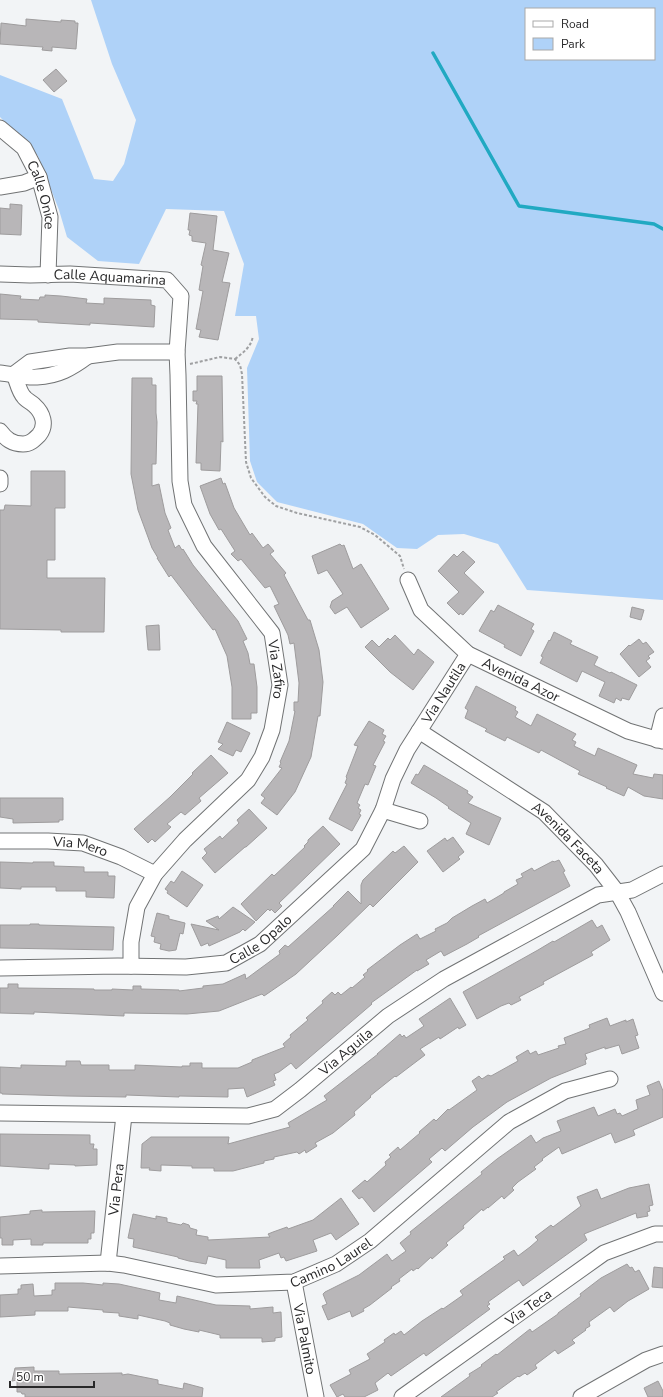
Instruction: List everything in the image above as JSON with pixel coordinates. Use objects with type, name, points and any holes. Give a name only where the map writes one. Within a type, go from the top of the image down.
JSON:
[{"type":"street","name":"Calle Onice","points":[[0,128],[24,148],[39,177],[50,217],[48,275]]},
{"type":"street","points":[[0,187],[24,183],[39,177]]},
{"type":"street","name":"Calle Aquamarina","points":[[0,274],[70,274],[167,280],[181,296],[177,352]]},
{"type":"street","points":[[7,374],[30,362],[70,356],[88,356],[118,352],[177,352]]},
{"type":"street","name":"Via Zafiro","points":[[131,966],[131,942],[137,907],[155,874],[185,840],[248,780],[262,757],[272,730],[280,685],[272,633],[204,546],[184,505],[180,481],[177,352]]},
{"type":"street","points":[[7,374],[36,377],[58,373],[71,368],[88,356]]},
{"type":"street","points":[[56,358],[58,373]]},
{"type":"street","points":[[0,431],[10,442],[27,444],[34,440],[42,429],[43,418],[36,406],[24,397],[7,374]]},
{"type":"street","points":[[0,478],[0,484]]},
{"type":"street","name":"Avenida Azor","points":[[408,580],[421,610],[468,654],[628,731],[660,740]]},
{"type":"street","name":"Via Nautila","points":[[419,731],[468,654]]},
{"type":"street","points":[[660,740],[663,716]]},
{"type":"street","name":"Calle Opalo","points":[[0,968],[131,966],[186,967],[226,962],[260,944],[363,848],[383,810],[393,779],[407,750],[419,731]]},
{"type":"street","name":"Avenida Faceta","points":[[419,731],[544,812],[596,864],[617,892],[628,912],[663,993]]},
{"type":"street","points":[[383,810],[420,821]]},
{"type":"street","name":"Via Mero","points":[[0,841],[48,840],[83,843],[121,857],[155,874]]},
{"type":"street","name":"Via Aguila","points":[[0,1113],[248,1116],[275,1108],[300,1090],[388,1016],[444,979],[598,895],[632,890],[663,874]]},
{"type":"street","name":"Camino Laurel","points":[[0,1266],[108,1263],[124,1264],[216,1285],[294,1282],[336,1264],[370,1241],[509,1122],[565,1092],[610,1080]]},
{"type":"street","name":"Via Pera","points":[[108,1263],[124,1115]]},
{"type":"street","name":"Via Teca","points":[[402,1397],[604,1253],[655,1234],[663,1234]]},
{"type":"street","name":"Via Palmito","points":[[294,1282],[316,1397]]},
{"type":"street","points":[[581,1397],[646,1360],[663,1354]]},
{"type":"path","points":[[178,368],[220,357],[235,359],[245,352],[251,343],[253,336]]},
{"type":"path","points":[[235,359],[240,365],[242,374],[246,462],[251,478],[265,497],[276,506],[297,513],[360,527],[375,535],[400,556],[408,580]]},
{"type":"green space","points":[[91,0],[663,0],[663,600],[527,590],[498,544],[464,534],[438,535],[417,549],[397,548],[363,524],[277,502],[257,482],[250,461],[247,368],[259,339],[256,316],[235,316],[244,264],[224,211],[166,209],[139,264],[98,261],[67,237],[59,210],[38,156],[0,117],[0,75],[62,99],[94,179],[113,181],[124,164],[136,120],[112,64]]},
{"type":"building","points":[[26,19],[61,22],[61,20],[75,21],[75,23],[78,23],[76,49],[52,47],[52,51],[42,50],[43,47],[0,44],[1,23],[26,26]]},
{"type":"building","points":[[56,69],[67,81],[54,92],[43,80]]},
{"type":"building","points":[[10,204],[22,205],[21,235],[0,234],[0,208],[10,209]]},
{"type":"building","points":[[190,213],[217,216],[213,250],[229,253],[222,282],[230,283],[218,340],[199,337],[201,330],[196,329],[203,291],[199,290],[203,266],[201,265],[206,243],[192,241],[192,236],[189,235],[190,230],[188,230]]},
{"type":"building","points":[[0,294],[21,296],[20,299],[39,300],[40,297],[45,297],[45,295],[61,296],[87,299],[86,303],[104,304],[104,298],[151,300],[151,305],[155,306],[154,327],[90,323],[90,325],[38,322],[38,320],[0,319]]},
{"type":"building","points":[[197,376],[222,376],[223,442],[221,441],[220,471],[201,470],[201,463],[196,463],[198,404],[196,404],[197,401],[193,401],[193,391],[197,391]]},
{"type":"building","points":[[132,378],[152,378],[152,385],[156,385],[156,464],[152,464],[152,486],[159,484],[165,513],[171,528],[168,530],[175,548],[179,545],[182,550],[183,549],[193,565],[238,621],[247,639],[243,641],[248,653],[250,664],[254,664],[257,687],[257,713],[251,713],[251,719],[232,719],[232,687],[227,656],[215,629],[213,630],[171,575],[169,577],[152,548],[138,510],[131,474]]},
{"type":"building","points":[[31,471],[65,471],[65,508],[55,508],[55,560],[47,560],[47,578],[105,578],[104,632],[61,632],[61,630],[0,629],[0,510],[4,510],[5,505],[31,506]]},
{"type":"building","points":[[221,478],[223,484],[225,483],[234,508],[250,535],[252,533],[263,548],[268,544],[274,551],[270,554],[286,573],[284,575],[308,620],[310,620],[319,650],[323,682],[320,716],[318,716],[311,757],[295,792],[277,815],[261,803],[265,798],[261,795],[282,768],[279,767],[289,741],[295,711],[294,702],[298,702],[299,683],[294,643],[290,644],[288,635],[274,606],[279,604],[270,586],[265,588],[241,559],[238,561],[231,554],[235,551],[221,529],[219,530],[210,514],[200,486]]},
{"type":"building","points":[[340,544],[342,546],[344,545],[353,569],[361,564],[389,609],[361,628],[347,607],[335,614],[330,607],[332,601],[343,594],[327,570],[318,574],[312,556]]},
{"type":"building","points":[[463,551],[475,562],[464,573],[484,592],[463,615],[460,613],[459,615],[447,603],[459,592],[438,571],[454,554],[457,557]]},
{"type":"building","points":[[498,605],[534,624],[531,629],[534,631],[521,656],[504,647],[505,645],[479,631],[491,610],[494,612]]},
{"type":"building","points":[[632,607],[644,610],[641,620],[630,617]]},
{"type":"building","points":[[159,625],[160,650],[148,650],[146,626]]},
{"type":"building","points":[[554,632],[572,641],[570,644],[598,657],[594,665],[637,685],[629,700],[622,698],[621,701],[616,698],[614,703],[599,696],[605,682],[582,671],[577,682],[540,663],[543,657],[541,656]]},
{"type":"building","points":[[395,635],[414,655],[418,649],[434,662],[413,690],[390,672],[365,647],[372,640],[379,647],[388,638],[390,640]]},
{"type":"building","points":[[639,639],[643,644],[646,642],[654,652],[648,656],[650,658],[646,661],[651,667],[639,677],[620,654],[629,645],[630,646]]},
{"type":"building","points":[[476,686],[516,707],[515,710],[518,712],[515,717],[531,726],[537,714],[576,734],[572,740],[576,742],[574,746],[595,756],[598,748],[637,765],[633,774],[653,778],[654,774],[663,775],[663,799],[644,796],[628,787],[624,796],[578,774],[580,771],[541,750],[539,753],[507,737],[505,741],[485,731],[487,729],[465,718],[468,710],[465,708]]},
{"type":"building","points":[[369,721],[384,730],[382,734],[386,736],[383,741],[385,742],[373,765],[376,766],[368,785],[365,784],[357,803],[360,805],[358,808],[361,810],[359,814],[361,815],[352,831],[329,819],[347,784],[345,783],[346,777],[358,746],[354,745]]},
{"type":"building","points":[[227,722],[250,733],[241,752],[236,750],[233,756],[218,749],[223,744],[218,742]]},
{"type":"building","points":[[211,755],[228,773],[199,798],[201,801],[185,815],[181,812],[167,824],[171,827],[155,842],[152,839],[148,843],[134,829],[170,797]]},
{"type":"building","points":[[424,765],[468,791],[467,793],[473,797],[468,803],[501,818],[489,845],[466,834],[471,823],[436,798],[411,783],[416,774],[418,775]]},
{"type":"building","points":[[0,798],[63,798],[63,820],[59,820],[59,822],[13,823],[13,819],[0,817]]},
{"type":"building","points":[[249,809],[267,828],[215,873],[202,858],[207,853],[204,849],[220,836],[222,839],[239,823],[237,820]]},
{"type":"building","points":[[323,826],[340,844],[279,903],[282,906],[275,913],[271,909],[270,911],[268,909],[256,921],[241,904],[272,874],[274,876],[305,847],[304,846],[308,840]]},
{"type":"building","points":[[453,837],[464,852],[458,857],[460,859],[443,872],[427,851],[445,838],[447,841]]},
{"type":"building","points":[[404,846],[418,862],[373,907],[370,904],[296,974],[264,996],[262,994],[219,1011],[187,1014],[124,1013],[124,1016],[34,1012],[34,1014],[0,1013],[0,988],[8,988],[8,984],[18,984],[18,988],[133,990],[133,986],[141,986],[141,989],[179,991],[223,984],[245,974],[246,979],[280,954],[279,951],[285,945],[288,947],[334,906],[348,891],[361,904],[361,885],[363,880],[393,851],[395,853]]},
{"type":"building","points":[[559,860],[565,871],[563,872],[570,886],[444,956],[441,951],[426,960],[429,964],[417,970],[371,1003],[372,1004],[296,1069],[291,1063],[274,1074],[276,1080],[273,1081],[275,1085],[247,1097],[244,1088],[228,1089],[228,1097],[126,1095],[126,1097],[67,1096],[0,1093],[0,1067],[21,1068],[21,1065],[66,1066],[66,1061],[80,1061],[81,1065],[109,1065],[109,1070],[135,1070],[135,1065],[182,1067],[190,1066],[190,1063],[202,1063],[202,1068],[238,1068],[252,1062],[252,1060],[285,1047],[283,1044],[291,1037],[290,1035],[308,1020],[306,1018],[323,1003],[322,1001],[332,992],[335,995],[338,992],[341,995],[351,987],[352,988],[365,977],[363,975],[368,971],[367,970],[400,945],[417,934],[420,939],[436,931],[435,929],[485,899],[487,903],[518,884],[516,880],[523,877],[521,874],[532,868],[534,871],[553,861]]},
{"type":"building","points":[[0,862],[54,862],[54,866],[84,867],[84,872],[108,872],[108,876],[115,876],[114,898],[86,897],[86,891],[56,891],[56,887],[21,887],[21,889],[0,888]]},
{"type":"building","points":[[182,871],[203,885],[187,907],[167,893],[168,891],[165,889],[171,881],[174,883]]},
{"type":"building","points":[[233,907],[255,922],[245,931],[243,929],[240,932],[209,946],[208,943],[201,946],[191,924],[219,930],[206,921],[218,916],[219,919]]},
{"type":"building","points":[[157,913],[169,916],[169,919],[185,923],[183,934],[180,933],[176,950],[169,951],[160,949],[161,944],[154,942],[155,937],[151,936]]},
{"type":"building","points":[[592,920],[597,928],[602,925],[610,940],[591,952],[593,955],[519,997],[521,1000],[511,1005],[509,1003],[501,1006],[477,1019],[463,992]]},
{"type":"building","points":[[30,924],[114,927],[113,950],[0,948],[0,925]]},
{"type":"building","points":[[450,998],[466,1025],[459,1029],[458,1027],[440,1039],[439,1037],[420,1049],[425,1055],[370,1096],[371,1097],[354,1112],[355,1115],[333,1133],[315,1143],[317,1146],[306,1153],[305,1150],[299,1154],[297,1152],[274,1157],[274,1159],[264,1161],[264,1163],[233,1171],[214,1171],[214,1168],[192,1168],[192,1166],[161,1165],[161,1171],[149,1170],[150,1168],[141,1168],[142,1144],[151,1137],[229,1137],[228,1144],[290,1127],[288,1123],[327,1100],[324,1096],[378,1054],[400,1034],[402,1037],[404,1035],[406,1038],[424,1026],[419,1019]]},
{"type":"building","points":[[607,1018],[610,1026],[633,1019],[638,1035],[635,1036],[639,1048],[622,1054],[619,1045],[605,1049],[605,1047],[585,1054],[587,1059],[585,1060],[586,1064],[551,1078],[507,1102],[473,1127],[445,1151],[442,1148],[429,1159],[432,1162],[374,1212],[362,1197],[359,1199],[352,1191],[365,1180],[367,1182],[386,1165],[385,1162],[391,1157],[389,1155],[398,1147],[400,1150],[434,1119],[436,1121],[448,1109],[449,1110],[477,1090],[472,1081],[479,1076],[482,1079],[488,1075],[491,1076],[518,1061],[516,1057],[528,1050],[530,1054],[536,1051],[538,1055],[559,1048],[558,1046],[566,1044],[564,1038],[590,1028],[589,1025]]},
{"type":"building","points":[[659,1081],[663,1091],[663,1117],[633,1130],[635,1135],[615,1143],[611,1133],[562,1154],[559,1147],[542,1159],[543,1160],[534,1167],[536,1169],[518,1182],[512,1188],[514,1190],[504,1199],[502,1196],[488,1208],[483,1211],[482,1209],[463,1226],[464,1228],[446,1243],[448,1245],[432,1259],[431,1257],[418,1269],[417,1268],[413,1271],[412,1269],[399,1279],[400,1281],[391,1287],[392,1288],[363,1309],[364,1311],[352,1317],[350,1311],[328,1320],[322,1306],[327,1304],[323,1294],[325,1292],[359,1275],[387,1254],[392,1261],[406,1251],[400,1243],[411,1234],[410,1232],[482,1174],[481,1172],[497,1159],[531,1135],[536,1143],[543,1138],[561,1131],[557,1121],[594,1107],[598,1116],[615,1109],[617,1114],[620,1113],[622,1116],[638,1109],[636,1100],[650,1095],[647,1086]]},
{"type":"building","points":[[0,1134],[90,1135],[90,1144],[94,1144],[93,1149],[97,1149],[97,1165],[75,1166],[49,1164],[49,1169],[0,1166]]},
{"type":"building","points":[[649,1184],[653,1205],[649,1206],[650,1211],[647,1212],[648,1216],[637,1218],[636,1213],[584,1234],[587,1240],[523,1286],[519,1280],[488,1302],[490,1304],[487,1306],[490,1309],[426,1356],[424,1353],[391,1376],[388,1373],[375,1383],[378,1390],[364,1397],[345,1397],[343,1394],[337,1397],[330,1385],[351,1374],[349,1370],[370,1359],[367,1354],[385,1342],[384,1340],[394,1333],[395,1335],[401,1331],[404,1335],[422,1321],[463,1295],[460,1291],[505,1259],[503,1257],[514,1250],[518,1256],[538,1240],[535,1237],[551,1225],[553,1227],[581,1206],[577,1197],[597,1189],[601,1199],[629,1188]]},
{"type":"building","points":[[341,1198],[359,1224],[336,1240],[331,1233],[313,1240],[317,1251],[286,1261],[284,1257],[281,1258],[279,1253],[259,1260],[260,1268],[226,1268],[226,1260],[208,1256],[206,1264],[189,1261],[178,1257],[133,1247],[134,1239],[128,1238],[133,1214],[156,1219],[156,1216],[167,1218],[167,1222],[189,1225],[190,1228],[197,1230],[196,1235],[208,1237],[208,1240],[270,1237],[268,1234],[313,1220]]},
{"type":"building","points":[[42,1210],[42,1212],[95,1211],[94,1233],[91,1233],[91,1239],[88,1239],[88,1243],[43,1243],[43,1245],[31,1245],[31,1239],[13,1240],[13,1245],[2,1245],[2,1238],[0,1238],[0,1217],[30,1214],[30,1211]]},
{"type":"building","points":[[627,1264],[630,1268],[632,1267],[635,1272],[639,1270],[649,1289],[628,1301],[614,1312],[610,1307],[589,1322],[590,1326],[572,1340],[575,1343],[558,1354],[555,1350],[535,1365],[537,1368],[527,1375],[525,1373],[519,1377],[518,1376],[496,1392],[498,1393],[492,1397],[441,1397],[470,1376],[469,1374],[482,1366],[481,1365],[496,1354],[497,1355],[530,1329],[532,1332],[558,1314],[581,1296],[580,1294],[601,1278]]},
{"type":"building","points":[[654,1267],[663,1268],[663,1288],[652,1287]]},
{"type":"building","points":[[55,1283],[103,1285],[103,1283],[119,1284],[160,1293],[159,1300],[176,1303],[177,1296],[216,1305],[250,1306],[250,1309],[273,1307],[273,1313],[281,1312],[282,1337],[275,1338],[275,1341],[262,1342],[262,1338],[220,1338],[220,1335],[199,1330],[199,1332],[184,1329],[170,1325],[170,1323],[165,1321],[138,1315],[138,1319],[119,1316],[119,1313],[103,1312],[103,1310],[68,1307],[68,1311],[35,1311],[35,1315],[0,1317],[0,1295],[18,1294],[18,1289],[21,1289],[21,1285],[33,1284],[34,1296],[52,1295],[52,1290],[55,1290]]},
{"type":"building","points":[[34,1367],[34,1371],[59,1371],[59,1374],[122,1373],[122,1375],[128,1374],[158,1380],[158,1384],[183,1389],[184,1383],[203,1388],[202,1397],[25,1397],[25,1394],[17,1392],[17,1380],[12,1381],[15,1368]]},
{"type":"building","points":[[658,1381],[663,1391],[663,1397],[648,1397],[644,1388]]},
{"type":"waterway","points":[[433,53],[519,206],[654,224],[663,229]]}]
